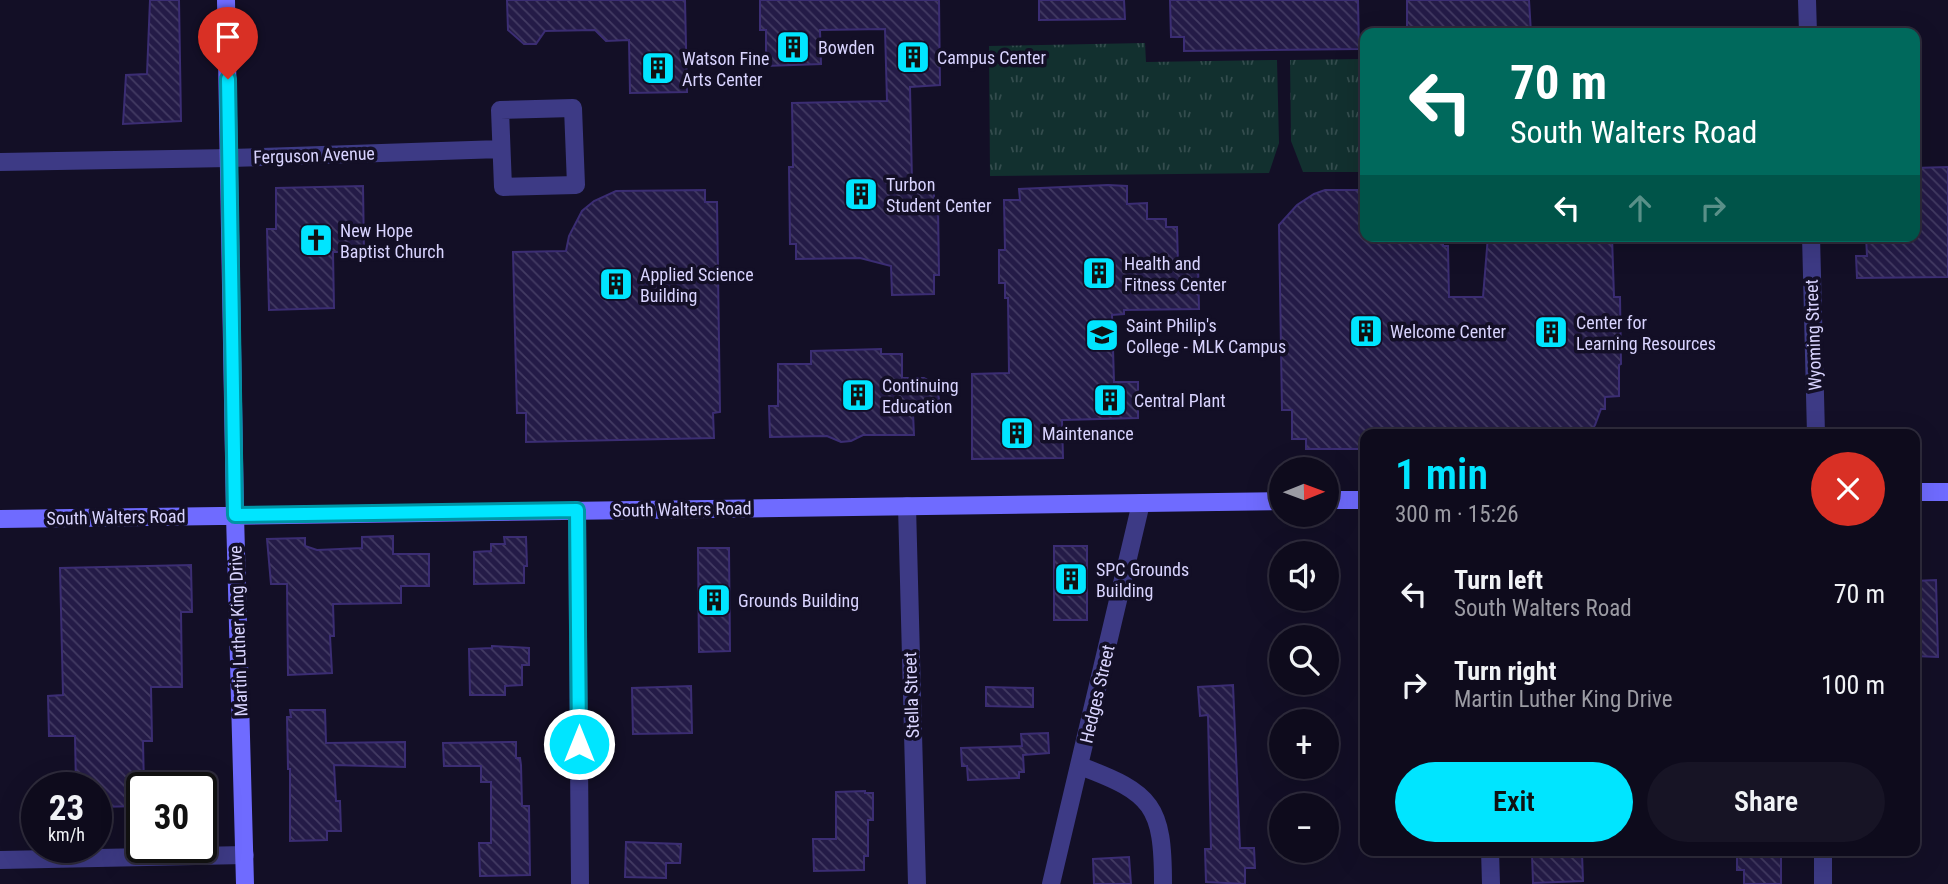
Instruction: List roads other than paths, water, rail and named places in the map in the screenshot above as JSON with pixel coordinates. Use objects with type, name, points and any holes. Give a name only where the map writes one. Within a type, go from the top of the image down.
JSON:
[{"type":"main road","name":"Martin Luther King Drive","points":[[226,0],[235,515],[246,884]]},
{"type":"main road","points":[[1920,492],[1948,492]]},
{"type":"main road","points":[[1339,500],[1360,500]]},
{"type":"main road","name":"South Walters Road","points":[[0,519],[1269,501]]},
{"type":"street","points":[[1807,0],[1808,28]]},
{"type":"street","points":[[573,108],[576,185],[503,187],[501,149],[500,110],[573,108]]},
{"type":"street","name":"Ferguson Avenue","points":[[0,162],[501,149]]},
{"type":"street","name":"Wyoming Street","points":[[1811,242],[1816,429]]},
{"type":"street","name":"Hedges Street","points":[[1051,884],[1141,503]]},
{"type":"street","name":"Stella Street","points":[[906,506],[917,884]]},
{"type":"street","points":[[577,510],[580,884]]},
{"type":"street","points":[[1080,766],[1112,778],[1147,800],[1156,815],[1161,833],[1163,884]]},
{"type":"street","points":[[0,860],[245,855]]},
{"type":"street","points":[[1490,856],[1490,884]]},
{"type":"street","points":[[1822,856],[1823,884]]},
{"type":"place","name":"Bowden","points":[[793,47]]},
{"type":"place","name":"Campus Center","points":[[913,57]]},
{"type":"place","name":"Watson Fine Arts Center","points":[[658,68]]},
{"type":"place","name":"Turbon Student Center","points":[[861,194]]},
{"type":"place","name":"New Hope Baptist Church","points":[[316,240]]},
{"type":"place","name":"Health and Fitness Center","points":[[1099,273]]},
{"type":"place","name":"Applied Science Building","points":[[616,284]]},
{"type":"place","name":"Welcome Center","points":[[1366,331]]},
{"type":"place","name":"Center for Learning Resources","points":[[1551,332]]},
{"type":"place","name":"Saint Philip's College - MLK Campus","points":[[1102,335]]},
{"type":"place","name":"Continuing Education","points":[[858,395]]},
{"type":"place","name":"Central Plant","points":[[1110,400]]},
{"type":"place","name":"Maintenance","points":[[1017,433]]},
{"type":"place","name":"SPC Grounds Building","points":[[1071,579]]},
{"type":"place","name":"Grounds Building","points":[[714,600]]}]
